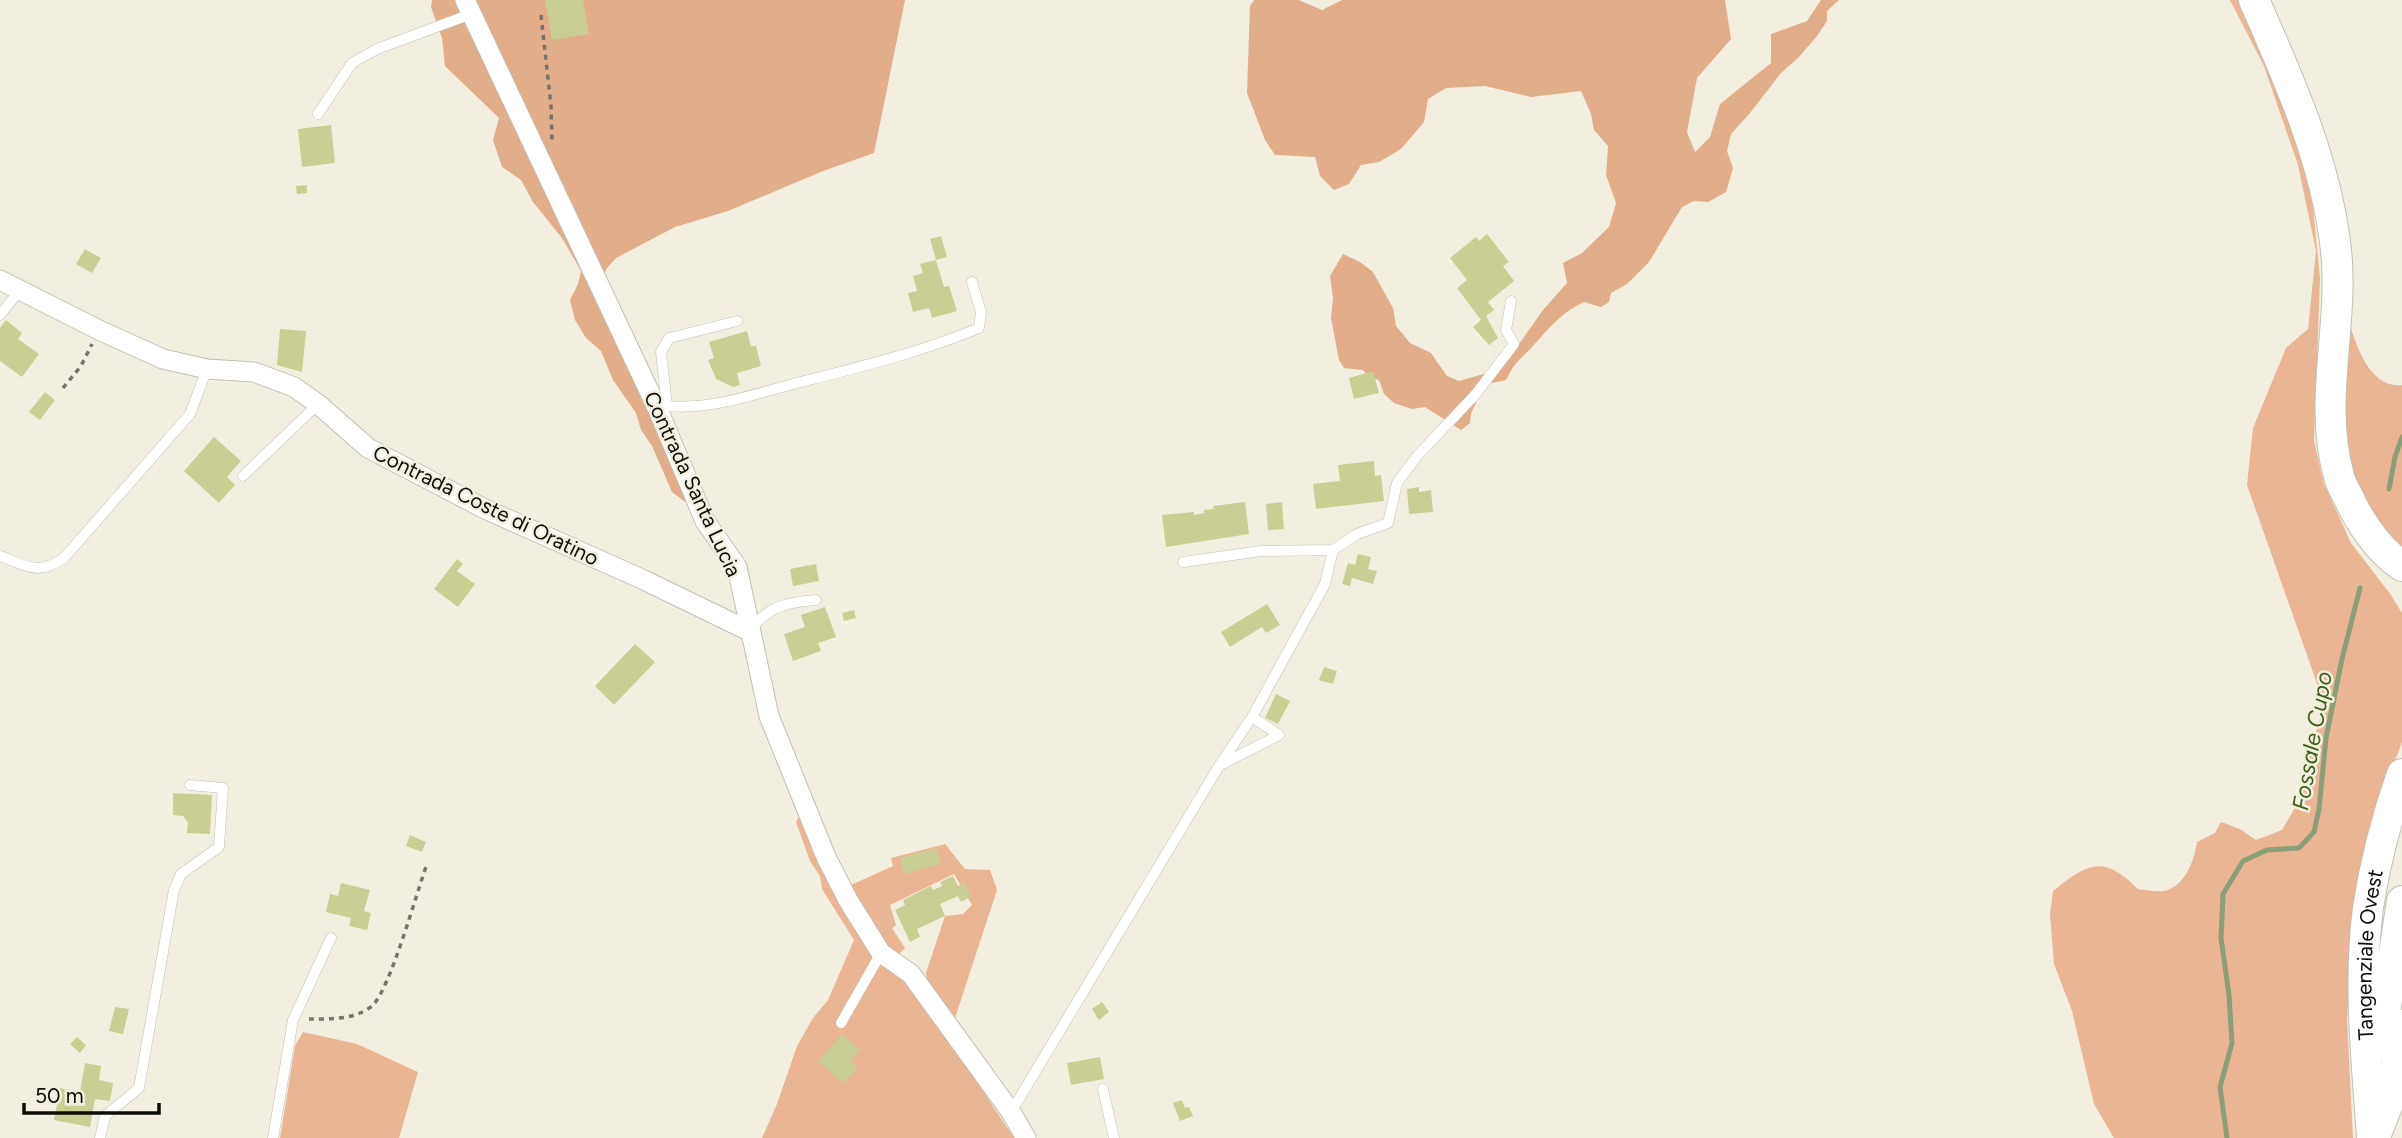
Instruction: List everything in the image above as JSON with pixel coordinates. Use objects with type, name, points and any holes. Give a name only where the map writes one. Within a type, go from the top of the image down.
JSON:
[{"type":"main road","points":[[2254,0],[2296,95],[2320,169],[2336,243],[2337,291],[2331,404],[2334,456],[2339,479],[2360,519],[2395,561],[2402,590]]},
{"type":"main road","name":"Tangenziale Ovest","points":[[2373,1138],[2365,1039],[2368,909],[2389,810],[2402,774]]},
{"type":"main road","points":[[2373,1138],[2382,1030],[2402,901]]},
{"type":"main road","name":"Tangenziale Ovest","points":[[2373,1138],[2393,1091],[2402,1025]]},
{"type":"street","name":"Contrada Santa Lucia","points":[[468,7],[663,409],[705,521],[737,567],[769,716],[816,831],[848,900],[881,953],[911,974],[1026,1138]]},
{"type":"street","name":"Contrada Coste di Oratino","points":[[0,279],[99,330],[163,359],[207,369],[254,372],[294,387],[318,404],[368,449],[485,509],[644,580],[749,631]]},
{"type":"lane","points":[[318,114],[352,62],[468,7]]},
{"type":"lane","points":[[737,321],[668,338],[661,352],[663,409],[692,408],[725,402],[873,364],[958,337],[979,328],[981,312],[972,282]]},
{"type":"lane","points":[[0,314],[20,289]]},
{"type":"lane","points":[[1183,562],[1261,551],[1333,550],[1356,534],[1388,523],[1397,483],[1418,455],[1475,396],[1514,344],[1506,330],[1511,301]]},
{"type":"lane","points":[[0,555],[35,568],[48,568],[64,558],[190,414],[207,369]]},
{"type":"lane","points":[[243,476],[318,404]]},
{"type":"lane","points":[[1010,1112],[1219,766],[1252,717],[1325,584],[1333,550]]},
{"type":"lane","points":[[749,631],[763,614],[792,602],[816,600]]},
{"type":"lane","points":[[1219,766],[1279,735],[1252,717]]},
{"type":"lane","points":[[100,1138],[105,1116],[139,1088],[181,874],[219,847],[223,788],[190,785]]},
{"type":"lane","points":[[273,1138],[293,1020],[331,938]]},
{"type":"lane","points":[[841,1023],[881,953]]},
{"type":"lane","points":[[1103,1088],[1114,1138]]},
{"type":"path","points":[[541,15],[551,106],[552,153],[547,173]]},
{"type":"path","points":[[63,388],[81,366],[99,330]]},
{"type":"path","points":[[293,1020],[343,1019],[371,1006],[384,987],[427,864]]},
{"type":"shaded area","points":[[432,0],[905,0],[874,153],[823,171],[728,211],[675,227],[616,258],[607,268],[596,290],[692,507],[672,492],[652,446],[641,430],[636,413],[613,380],[601,351],[586,338],[575,320],[570,300],[581,271],[562,238],[533,202],[521,180],[502,167],[493,140],[499,118],[445,66],[442,38],[431,7]]},
{"type":"shaded area","points":[[1254,0],[1299,0],[1322,10],[1342,0],[1725,0],[1731,39],[1697,78],[1687,132],[1695,152],[1710,137],[1720,104],[1771,63],[1771,34],[1807,21],[1821,0],[1839,0],[1827,11],[1827,21],[1817,36],[1781,73],[1731,134],[1727,151],[1733,168],[1726,192],[1708,202],[1694,201],[1682,207],[1649,262],[1627,284],[1611,293],[1609,302],[1601,307],[1584,302],[1569,311],[1518,361],[1506,380],[1491,383],[1472,396],[1476,403],[1470,423],[1461,430],[1425,407],[1412,409],[1394,403],[1384,394],[1379,380],[1370,377],[1363,370],[1344,368],[1339,360],[1331,318],[1333,298],[1330,276],[1343,254],[1360,262],[1373,272],[1393,308],[1396,326],[1410,343],[1431,353],[1447,376],[1459,381],[1487,373],[1493,363],[1517,347],[1543,310],[1567,283],[1563,263],[1582,253],[1609,227],[1616,203],[1606,175],[1608,146],[1594,130],[1591,114],[1581,91],[1531,97],[1485,86],[1446,88],[1428,99],[1424,122],[1401,149],[1379,162],[1361,165],[1349,184],[1334,190],[1320,176],[1315,157],[1275,155],[1265,140],[1247,93],[1250,6]]},
{"type":"shaded area","points":[[2230,0],[2240,0],[2268,57],[2310,178],[2320,278],[2314,441],[2324,484],[2351,543],[2402,613],[2402,742],[2380,801],[2351,955],[2347,1019],[2353,1138],[2114,1138],[2094,1104],[2072,1011],[2054,964],[2050,914],[2053,891],[2076,874],[2096,866],[2105,867],[2126,878],[2138,889],[2165,891],[2185,876],[2192,863],[2197,842],[2215,833],[2221,822],[2240,829],[2256,840],[2282,830],[2300,799],[2306,766],[2321,715],[2320,692],[2247,485],[2253,428],[2286,348],[2308,329],[2316,251],[2298,165],[2264,66]]},
{"type":"shaded area","points":[[2349,322],[2360,353],[2373,373],[2381,380],[2402,385],[2402,553],[2353,496],[2337,405]]},
{"type":"shaded area","points":[[800,815],[1014,1138],[762,1138],[797,1046],[813,1018],[828,1000],[854,940],[822,889],[820,876],[810,861],[796,822]]},
{"type":"shaded area","points":[[945,844],[965,869],[990,870],[997,890],[955,1018],[927,981],[926,973],[945,916],[963,914],[972,905],[954,874],[890,905],[896,925],[892,928],[905,948],[897,956],[879,936],[851,885],[893,866],[891,858]]},
{"type":"shaded area","points":[[303,1032],[357,1044],[418,1072],[399,1138],[280,1138],[295,1046]]},
{"type":"building","points":[[545,0],[583,0],[589,34],[552,40]]},
{"type":"building","points":[[331,125],[335,163],[302,167],[298,129]]},
{"type":"building","points":[[307,185],[307,193],[297,194],[296,186]]},
{"type":"building","points":[[1487,234],[1509,262],[1503,266],[1514,281],[1488,302],[1494,310],[1486,316],[1498,338],[1489,345],[1473,327],[1481,320],[1457,288],[1467,280],[1450,258],[1476,237],[1479,241]]},
{"type":"building","points":[[941,236],[947,257],[936,260],[930,239]]},
{"type":"building","points":[[85,249],[101,258],[92,273],[76,264]]},
{"type":"building","points":[[936,260],[944,287],[949,286],[957,311],[932,318],[929,308],[913,312],[908,293],[917,291],[913,276],[923,273],[920,264]]},
{"type":"building","points":[[6,320],[22,333],[18,339],[39,354],[22,377],[0,361],[0,328]]},
{"type":"building","points":[[280,329],[306,331],[302,372],[277,365]]},
{"type":"building","points":[[747,331],[751,346],[756,346],[761,366],[737,373],[740,385],[733,387],[716,379],[708,360],[714,358],[709,342]]},
{"type":"building","points":[[1373,371],[1379,393],[1354,399],[1349,378]]},
{"type":"building","points":[[45,392],[55,400],[40,420],[29,412]]},
{"type":"building","points":[[214,437],[241,461],[227,477],[235,485],[219,503],[184,471]]},
{"type":"building","points":[[1374,461],[1375,476],[1381,475],[1384,501],[1316,509],[1313,484],[1340,481],[1338,465]]},
{"type":"building","points":[[1419,487],[1419,492],[1431,490],[1433,512],[1409,514],[1407,489]]},
{"type":"building","points":[[1245,502],[1249,534],[1166,547],[1162,515],[1194,512],[1194,515],[1214,509],[1213,506]]},
{"type":"building","points":[[1282,502],[1284,529],[1268,530],[1266,504]]},
{"type":"building","points":[[1358,554],[1371,557],[1368,569],[1377,571],[1373,584],[1352,578],[1350,586],[1342,584],[1348,563],[1355,565]]},
{"type":"building","points":[[457,559],[463,564],[457,571],[475,584],[458,607],[434,589]]},
{"type":"building","points":[[816,564],[819,581],[793,586],[790,569]]},
{"type":"building","points":[[1267,604],[1280,625],[1266,633],[1262,627],[1230,647],[1221,632]]},
{"type":"building","points":[[825,607],[836,637],[818,643],[821,651],[793,661],[784,634],[805,627],[801,615]]},
{"type":"building","points":[[854,610],[856,618],[844,621],[842,613]]},
{"type":"building","points":[[635,644],[655,662],[614,705],[595,686]]},
{"type":"building","points":[[1324,667],[1337,671],[1333,684],[1319,680]]},
{"type":"building","points":[[1276,694],[1290,701],[1278,724],[1265,718]]},
{"type":"building","points":[[173,793],[212,795],[210,834],[187,833],[188,822],[183,816],[173,815]]},
{"type":"building","points":[[410,835],[426,842],[422,852],[406,846]]},
{"type":"building","points":[[937,848],[941,864],[904,874],[900,858]]},
{"type":"building","points":[[953,876],[958,886],[965,883],[971,897],[961,902],[958,896],[940,904],[945,916],[917,929],[920,937],[910,942],[895,910],[905,905],[903,900],[931,886],[933,890],[942,886],[940,882]]},
{"type":"building","points":[[341,883],[370,890],[364,911],[371,913],[367,930],[349,926],[351,918],[326,912],[330,894],[338,896]]},
{"type":"building","points":[[1102,1002],[1109,1012],[1099,1020],[1092,1009]]},
{"type":"building","points":[[115,1007],[129,1009],[123,1034],[109,1031]]},
{"type":"building","points":[[842,1034],[860,1050],[851,1061],[858,1068],[843,1083],[818,1061]]},
{"type":"building","points":[[77,1037],[86,1045],[80,1053],[70,1044]]},
{"type":"building","points":[[1100,1057],[1104,1079],[1071,1085],[1067,1063]]},
{"type":"building","points":[[85,1063],[101,1066],[99,1080],[113,1083],[110,1101],[95,1099],[90,1127],[54,1120],[60,1088],[80,1092]]},
{"type":"building","points":[[1182,1100],[1193,1116],[1180,1121],[1173,1103]]},
{"type":"waterway","name":"Fossale Cupo","points":[[2389,489],[2402,437]]},
{"type":"waterway","name":"Fossale Cupo","points":[[2227,1138],[2220,1087],[2232,1043],[2221,938],[2223,894],[2243,861],[2267,850],[2299,848],[2314,832],[2326,738],[2360,588]]}]
